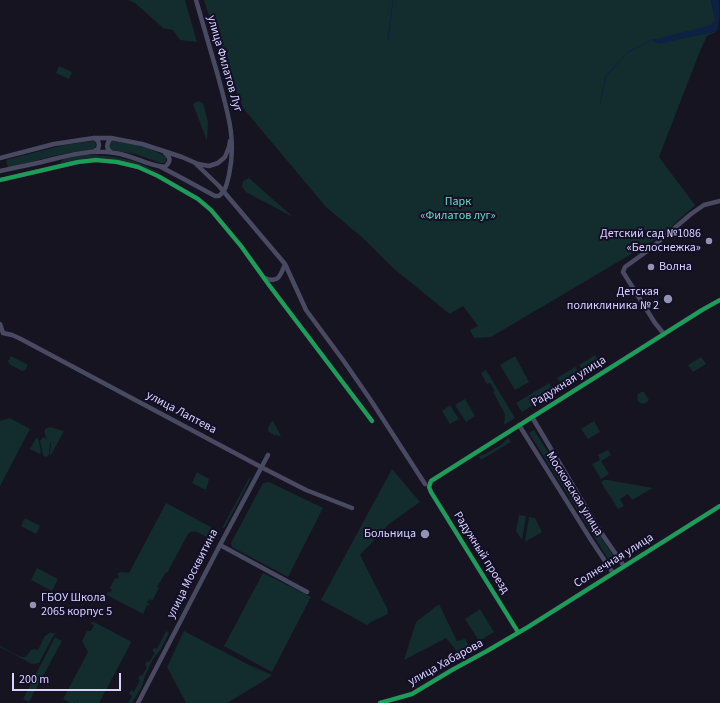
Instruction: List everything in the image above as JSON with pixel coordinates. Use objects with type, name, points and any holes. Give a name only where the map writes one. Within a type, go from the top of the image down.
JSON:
[{"type":"street","name":"улица Филатов Луг","points":[[159,166],[210,194],[219,196],[224,191],[231,165],[232,149],[230,119],[196,0]]},
{"type":"street","name":"улица Филатов Луг","points":[[0,158],[54,144],[94,138],[111,138],[142,144],[209,166],[218,164],[225,157],[229,147],[231,133]]},
{"type":"street","points":[[93,152],[98,149],[99,145],[98,141],[94,138]]},
{"type":"street","points":[[111,138],[107,142],[107,146],[108,151],[111,152]]},
{"type":"street","points":[[0,172],[85,152],[115,152],[159,166],[165,166],[169,163],[169,156],[164,152]]},
{"type":"street","points":[[45,170],[55,163],[58,158]]},
{"type":"street","points":[[0,180],[78,162],[96,160],[117,162],[138,167],[158,176],[198,199],[211,210],[241,246],[372,421]]},
{"type":"street","name":"Радужный проезд","points":[[195,162],[219,186],[285,264],[306,310],[343,360],[427,484],[518,632]]},
{"type":"street","points":[[664,334],[655,323],[623,272],[625,267],[650,249],[691,214],[704,205],[720,200]]},
{"type":"street","points":[[263,277],[274,280],[279,277],[285,264]]},
{"type":"street","name":"Радужная улица","points":[[427,484],[434,478],[720,300]]},
{"type":"street","points":[[0,324],[1,334]]},
{"type":"street","name":"улица Лаптева","points":[[1,334],[12,335],[18,338],[306,490],[352,508]]},
{"type":"street","name":"Московская улица","points":[[532,417],[600,531],[624,566]]},
{"type":"street","name":"Московская улица","points":[[519,425],[613,573]]},
{"type":"street","name":"улица Москвитина","points":[[138,703],[268,455]]},
{"type":"street","name":"Солнечная улица","points":[[518,632],[720,506]]},
{"type":"street","points":[[220,545],[307,592]]},
{"type":"street","name":"улица Хабарова","points":[[380,703],[412,694],[518,632]]},
{"type":"green space","points":[[128,0],[185,0],[197,42],[180,40],[173,30],[163,28],[135,3]]},
{"type":"green space","name":"Парк «Филатов луг»","points":[[204,0],[711,0],[715,19],[712,25],[687,37],[717,31],[707,36],[700,51],[659,157],[695,205],[660,237],[491,337],[474,338],[470,330],[478,326],[463,306],[450,314],[394,269],[364,239],[326,207],[243,108],[222,56]]},
{"type":"green space","points":[[59,66],[72,72],[69,79],[56,73]]},
{"type":"green space","points":[[198,101],[203,103],[208,122],[207,141],[193,104]]},
{"type":"green space","points":[[93,141],[96,145],[94,150],[61,154],[8,168],[6,160],[64,145]]},
{"type":"green space","points":[[112,141],[147,148],[166,157],[166,162],[161,163],[135,154],[112,150],[109,147],[110,142]]},
{"type":"green space","points":[[82,155],[122,158],[139,163],[159,173],[131,163],[112,159],[93,158],[59,163],[64,159]]},
{"type":"green space","points":[[249,178],[293,217],[246,192],[242,187],[243,181]]},
{"type":"green space","points":[[595,355],[601,364],[585,374],[579,365]]},
{"type":"green space","points":[[11,356],[28,365],[25,370],[22,371],[9,364],[8,361]]},
{"type":"green space","points":[[515,356],[529,382],[515,390],[500,365]]},
{"type":"green space","points":[[701,357],[706,364],[693,372],[688,365]]},
{"type":"green space","points":[[575,367],[581,375],[576,378],[573,373],[570,375],[571,377],[562,382],[564,385],[562,385],[557,378]]},
{"type":"green space","points":[[486,370],[515,418],[504,425],[505,414],[493,392],[495,391],[490,383],[487,384],[481,373]]},
{"type":"green space","points":[[549,383],[552,387],[559,386],[561,388],[522,412],[516,403]]},
{"type":"green space","points":[[644,392],[649,400],[645,403],[638,401],[637,395]]},
{"type":"green space","points":[[465,399],[475,416],[466,422],[455,405]]},
{"type":"green space","points":[[450,405],[459,419],[450,424],[442,411]]},
{"type":"green space","points":[[10,418],[30,429],[0,486],[0,421]]},
{"type":"green space","points":[[272,421],[281,436],[274,435],[268,431]]},
{"type":"green space","points":[[594,421],[600,432],[588,439],[581,429]]},
{"type":"green space","points":[[50,427],[64,431],[51,455],[50,442],[49,454],[45,457],[43,455],[40,441],[43,437],[47,439],[45,429]]},
{"type":"green space","points":[[534,430],[615,559],[610,562],[529,433]]},
{"type":"green space","points":[[36,438],[38,438],[41,451],[40,454],[30,449]]},
{"type":"green space","points":[[508,438],[511,442],[481,460],[479,456],[501,445]]},
{"type":"green space","points":[[608,450],[611,455],[601,461],[609,474],[601,479],[592,464],[600,460],[598,455]]},
{"type":"green space","points":[[392,469],[420,502],[389,524],[360,555],[387,608],[388,614],[367,625],[321,600]]},
{"type":"green space","points":[[197,472],[209,479],[206,489],[192,483]]},
{"type":"green space","points":[[249,478],[251,478],[225,527],[222,528]]},
{"type":"green space","points":[[604,480],[653,488],[632,500],[628,494],[620,499],[624,506],[618,509],[602,484]]},
{"type":"green space","points":[[269,482],[323,508],[288,577],[232,547],[231,543],[263,483]]},
{"type":"green space","points":[[166,503],[211,527],[211,530],[207,537],[195,532],[190,532],[188,534],[167,573],[166,572],[157,587],[159,588],[152,601],[149,599],[147,603],[150,604],[149,606],[147,605],[143,614],[107,594],[112,590],[110,588],[115,578],[118,579],[118,573],[129,573]]},
{"type":"green space","points":[[519,515],[526,516],[522,540],[516,531]]},
{"type":"green space","points":[[529,517],[535,518],[542,532],[525,542]]},
{"type":"green space","points":[[25,518],[40,526],[36,534],[21,526]]},
{"type":"green space","points":[[37,568],[58,579],[52,591],[31,580]]},
{"type":"green space","points":[[263,573],[311,597],[272,672],[224,646]]},
{"type":"green space","points":[[439,604],[457,641],[465,639],[472,650],[460,655],[446,638],[404,660],[416,622]]},
{"type":"green space","points":[[480,609],[494,632],[479,641],[465,619]]},
{"type":"green space","points":[[92,622],[130,641],[131,643],[99,703],[70,703],[63,699],[88,652],[82,641],[87,631],[91,631],[94,625],[91,624]]},
{"type":"green space","points":[[166,631],[169,633],[161,649],[153,659],[142,686],[132,703],[128,703],[132,696],[129,694],[131,690],[134,692],[140,680],[138,679],[140,675],[142,676],[147,667],[145,665],[147,661],[149,662],[155,653],[152,651],[154,648],[157,649]]},
{"type":"green space","points":[[184,631],[249,665],[272,675],[227,703],[186,703],[167,667]]},
{"type":"green space","points":[[50,633],[55,633],[39,663],[32,664],[0,647],[25,657],[32,649],[38,650],[45,636]]},
{"type":"green space","points":[[55,637],[62,641],[29,702],[23,699]]},
{"type":"water","points":[[711,0],[719,0],[720,16],[717,31],[658,44],[652,40],[712,25],[715,19]]},
{"type":"waterway","points":[[388,39],[393,0]]},
{"type":"waterway","points":[[600,104],[606,76],[628,52],[652,40]]},
{"type":"cycle path","points":[[0,180],[78,162],[96,160],[117,162],[138,167],[158,176],[198,199],[211,210],[241,246],[372,421]]},
{"type":"cycle path","points":[[518,632],[431,492],[429,487],[431,481],[720,300]]},
{"type":"cycle path","points":[[380,703],[412,694],[487,651],[528,627],[720,506]]},
{"type":"place","name":"Детский сад №1086 «Белоснежка»","points":[[709,241]]},
{"type":"place","name":"Волна","points":[[651,267]]},
{"type":"place","name":"Детская поликлиника № 2","points":[[668,299]]},
{"type":"place","name":"Больница","points":[[425,534]]},
{"type":"place","name":"ГБОУ Школа 2065 корпус 5","points":[[33,605]]}]
